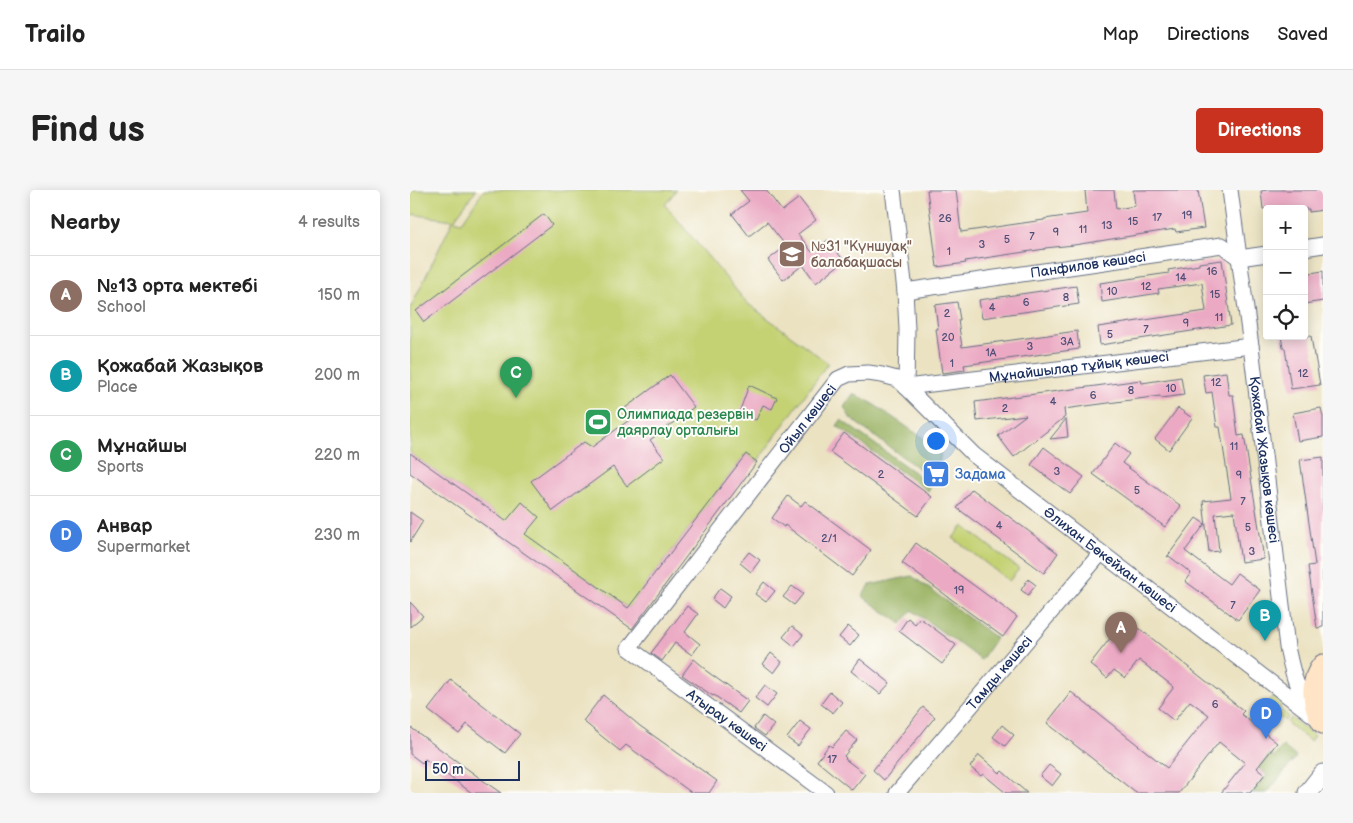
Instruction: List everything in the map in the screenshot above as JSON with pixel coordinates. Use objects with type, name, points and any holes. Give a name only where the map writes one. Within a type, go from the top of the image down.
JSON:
[{"type":"main road","points":[[1322,722],[1315,700],[1314,687],[1317,674],[1323,665]]},
{"type":"street","points":[[893,190],[905,291],[907,330],[906,387]]},
{"type":"street","name":"Қожабай Жазықов көшесі","points":[[1230,190],[1251,346],[1287,647],[1296,684],[1303,698],[1322,722]]},
{"type":"street","name":"Панфилов көшесі","points":[[905,291],[1222,245],[1239,258]]},
{"type":"street","points":[[1308,247],[1323,245]]},
{"type":"street","points":[[1239,258],[1263,255]]},
{"type":"street","name":"Мұнайшылар тұйық көшесі","points":[[906,387],[1251,346]]},
{"type":"street","name":"Ойыл көшесі","points":[[629,648],[838,379],[849,374],[868,373],[897,379],[906,387]]},
{"type":"street","name":"Әлихан Бөкейхан көшесі","points":[[906,387],[974,455],[1322,722]]},
{"type":"street","name":"Тамды көшесі","points":[[897,793],[1102,553]]},
{"type":"street","name":"Атырау көшесі","points":[[629,648],[826,793]]},
{"type":"street","points":[[1308,793],[1323,774]]},
{"type":"green space","name":"Олимпиада резервін даярлау орталығы","points":[[410,190],[476,190],[454,220],[462,222],[484,190],[676,190],[665,205],[747,303],[828,363],[757,462],[746,454],[628,608],[410,453],[410,309],[453,220],[410,214]]},
{"type":"green space","points":[[853,394],[870,402],[941,450],[939,466],[934,463],[926,474],[851,419],[844,407]]},
{"type":"green space","points":[[841,420],[932,485],[928,491],[837,426]]},
{"type":"green space","points":[[963,526],[1019,569],[1009,581],[953,538]]},
{"type":"green space","points":[[912,576],[996,638],[981,660],[912,610],[901,624],[862,596],[870,585]]},
{"type":"green space","points":[[1273,696],[1281,703],[1280,709],[1288,716],[1285,721],[1264,705]]},
{"type":"green space","points":[[1291,718],[1314,736],[1310,741],[1287,723]]},
{"type":"green space","points":[[1283,746],[1296,757],[1267,793],[1252,793],[1267,775],[1259,768],[1270,754],[1274,757]]},
{"type":"building","points":[[740,190],[766,190],[782,211],[799,198],[816,220],[798,234],[812,252],[828,240],[844,261],[816,283],[803,265],[783,280],[768,260],[786,246],[767,222],[749,236],[732,214],[749,201]]},
{"type":"building","points":[[927,190],[956,190],[961,232],[1087,213],[1085,190],[1114,190],[1116,209],[1135,206],[1133,190],[1198,190],[1204,228],[1176,232],[1175,229],[1045,248],[937,267]]},
{"type":"building","points":[[1323,190],[1323,210],[1309,212],[1308,205],[1263,205],[1263,209],[1261,191]]},
{"type":"building","points":[[544,214],[552,225],[424,322],[416,311]]},
{"type":"building","points":[[1222,260],[1231,325],[1100,345],[1098,327],[1206,311],[1202,283],[1158,289],[1159,293],[1102,302],[1100,283],[1169,273],[1168,270]]},
{"type":"building","points":[[1323,271],[1323,301],[1308,303],[1308,273]]},
{"type":"building","points":[[1076,286],[1079,304],[982,318],[979,300]]},
{"type":"building","points":[[957,302],[962,347],[1077,331],[1079,349],[964,365],[965,370],[942,373],[935,305]]},
{"type":"building","points":[[1308,336],[1311,336],[1320,385],[1291,389],[1285,348],[1283,348],[1282,340],[1308,340]]},
{"type":"building","points":[[1226,372],[1229,395],[1233,395],[1238,436],[1244,435],[1264,559],[1241,562],[1234,512],[1215,514],[1219,551],[1209,552],[1203,501],[1231,498],[1220,427],[1217,427],[1212,392],[1206,393],[1203,375]]},
{"type":"building","points":[[670,375],[694,407],[650,440],[664,458],[627,486],[613,467],[553,511],[531,481],[584,442],[592,447],[632,418],[625,408]]},
{"type":"building","points":[[1181,377],[1184,395],[1161,398],[1160,396],[1064,409],[1065,417],[1014,457],[998,436],[1026,415],[977,421],[975,402],[1141,380],[1142,383]]},
{"type":"building","points":[[749,385],[777,398],[772,409],[763,405],[756,420],[739,413]]},
{"type":"building","points":[[1178,408],[1192,418],[1169,450],[1155,439]]},
{"type":"building","points":[[1321,408],[1323,437],[1298,441],[1293,413]]},
{"type":"building","points":[[1066,419],[1068,437],[1050,439]]},
{"type":"building","points":[[844,433],[932,497],[918,516],[830,452]]},
{"type":"building","points":[[1115,443],[1129,454],[1122,463],[1181,506],[1165,527],[1093,474]]},
{"type":"building","points":[[1044,447],[1084,477],[1070,494],[1031,465]]},
{"type":"building","points":[[410,453],[506,521],[522,502],[539,517],[525,534],[628,608],[746,454],[757,462],[632,629],[410,473]]},
{"type":"building","points":[[1323,457],[1323,627],[1317,628],[1308,566],[1315,565],[1300,460]]},
{"type":"building","points":[[972,489],[1058,553],[1044,573],[957,508]]},
{"type":"building","points":[[788,496],[801,506],[805,501],[871,550],[852,576],[785,525],[784,527],[772,518]]},
{"type":"building","points":[[410,512],[423,521],[410,542]]},
{"type":"building","points":[[1196,518],[1205,524],[1185,551],[1229,584],[1237,573],[1260,590],[1238,620],[1185,581],[1191,573],[1169,556],[1167,557]]},
{"type":"building","points":[[916,543],[1017,617],[1003,637],[902,563]]},
{"type":"building","points":[[749,552],[760,560],[751,572],[740,563]]},
{"type":"building","points":[[1028,579],[1036,585],[1028,595],[1021,590]]},
{"type":"building","points":[[764,582],[775,591],[766,602],[755,594]]},
{"type":"building","points":[[792,586],[803,594],[794,605],[783,597]]},
{"type":"building","points":[[720,588],[731,596],[723,608],[712,599]]},
{"type":"building","points":[[410,602],[423,616],[410,627]]},
{"type":"building","points":[[687,606],[698,614],[685,632],[700,644],[692,655],[675,643],[662,661],[651,653]]},
{"type":"building","points":[[908,618],[915,624],[920,618],[956,645],[942,664],[899,631]]},
{"type":"building","points":[[1126,618],[1244,711],[1241,714],[1277,743],[1257,768],[1265,774],[1250,793],[1221,793],[1245,763],[1219,742],[1179,793],[1136,793],[1047,723],[1071,692],[1167,768],[1209,715],[1190,701],[1174,721],[1158,708],[1174,687],[1139,660],[1125,678],[1114,670],[1107,678],[1090,664]]},
{"type":"building","points":[[792,626],[803,635],[794,646],[783,637]]},
{"type":"building","points":[[848,626],[859,635],[850,646],[839,637]]},
{"type":"building","points":[[771,653],[782,662],[774,673],[763,664]]},
{"type":"building","points":[[694,659],[705,670],[748,701],[739,713],[682,675]]},
{"type":"building","points":[[860,659],[890,683],[880,694],[851,671]]},
{"type":"building","points":[[451,680],[520,734],[505,753],[467,724],[459,734],[428,710]]},
{"type":"building","points":[[765,685],[777,694],[767,707],[755,698]]},
{"type":"building","points":[[830,692],[842,702],[833,713],[821,704]]},
{"type":"building","points":[[603,695],[640,726],[717,781],[709,793],[692,793],[626,745],[620,751],[583,721]]},
{"type":"building","points":[[923,707],[935,717],[884,780],[873,770]]},
{"type":"building","points":[[763,716],[774,725],[765,736],[754,728]]},
{"type":"building","points":[[800,721],[811,729],[798,746],[787,738]]},
{"type":"building","points":[[1002,725],[1014,735],[1005,746],[993,737]]},
{"type":"building","points":[[410,727],[501,793],[472,793],[425,759],[422,763],[410,754]]},
{"type":"building","points":[[846,731],[857,740],[844,756],[845,759],[865,774],[852,790],[817,761],[829,745],[832,747]]},
{"type":"building","points":[[979,755],[1000,773],[1002,771],[1027,793],[1006,793],[983,774],[981,776],[970,767]]},
{"type":"building","points":[[1049,765],[1061,774],[1052,786],[1040,776]]},
{"type":"place","name":"№31 \"Күншуақ\" балабақшасы","points":[[792,254]]},
{"type":"place","name":"Мұнайшы","points":[[516,398]]},
{"type":"place","name":"Олимпиада резервін даярлау орталығы","points":[[598,422]]},
{"type":"place","name":"Задама","points":[[936,474]]},
{"type":"place","name":"Қожабай Жазықов","points":[[1265,641]]},
{"type":"place","name":"№13 орта мектебі","points":[[1121,653]]},
{"type":"place","name":"Анвар","points":[[1266,739]]}]
